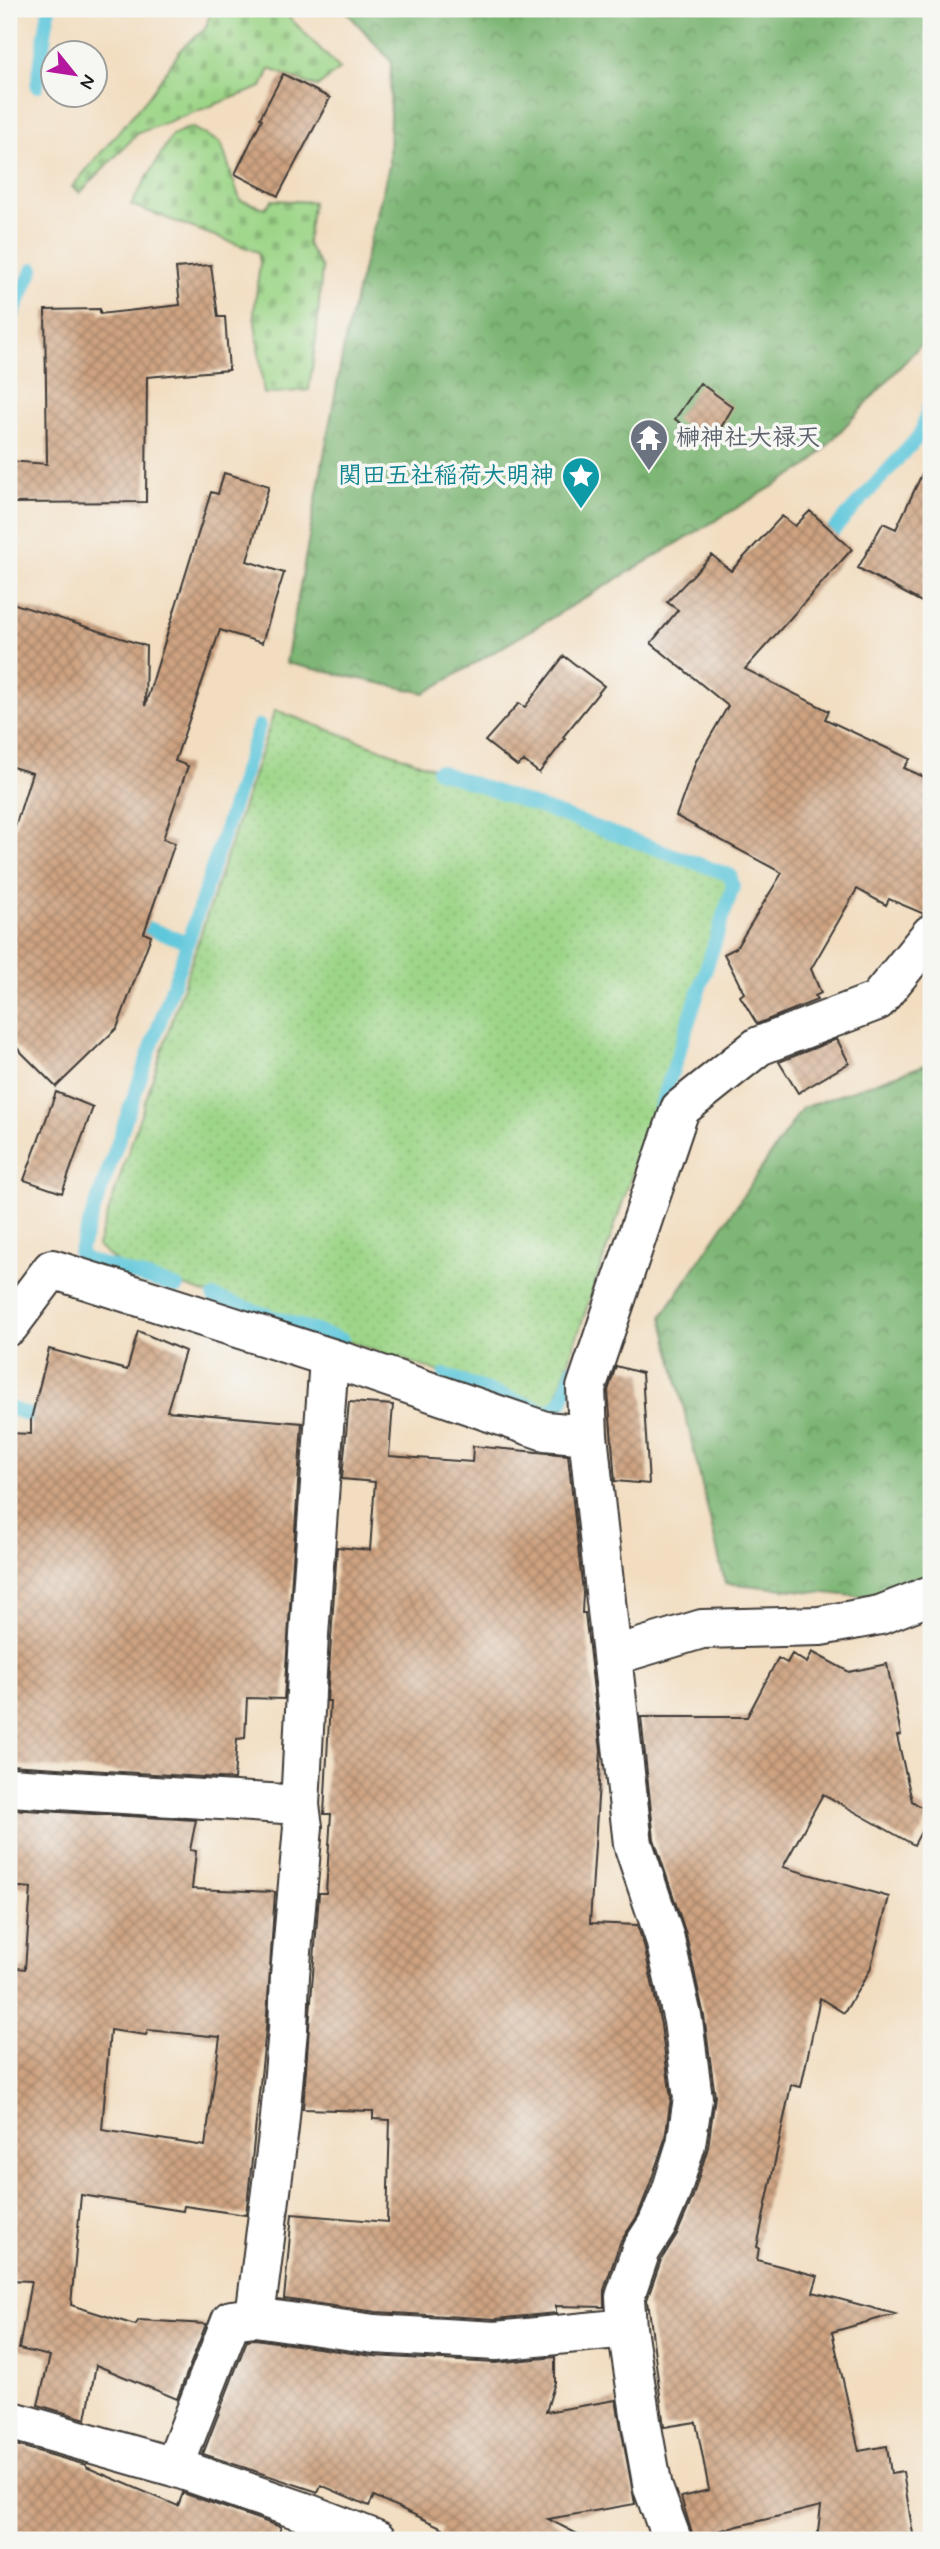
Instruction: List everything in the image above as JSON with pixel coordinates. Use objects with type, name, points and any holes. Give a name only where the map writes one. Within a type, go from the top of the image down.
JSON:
[{"type":"street","points":[[672,2540],[653,2488],[626,2328],[625,2297],[641,2250],[657,2225],[671,2193],[686,2144],[693,2098],[683,2021],[665,1939],[633,1844],[588,1435],[586,1388],[680,1109],[759,1046],[877,1001],[931,934]]},
{"type":"street","points":[[9,1326],[52,1269],[347,1363],[545,1430],[588,1435]]},
{"type":"street","points":[[254,2317],[279,2128],[287,2042],[303,1827],[300,1805],[310,1621],[329,1359]]},
{"type":"street","points":[[612,1656],[702,1629],[820,1626],[880,1615],[931,1595]]},
{"type":"street","points":[[9,1787],[300,1805]]},
{"type":"street","points":[[174,2467],[232,2320],[254,2317],[374,2334],[496,2341],[626,2328]]},
{"type":"street","points":[[9,2420],[174,2467],[377,2540]]},
{"type":"green space","points":[[212,9],[281,9],[340,69],[317,87],[270,69],[262,87],[138,133],[80,193],[72,187],[148,97],[183,47],[205,29]]},
{"type":"green space","points":[[344,9],[931,9],[929,336],[809,465],[425,693],[286,663],[346,335],[389,166],[391,61]]},
{"type":"green space","points":[[191,127],[221,143],[240,200],[265,208],[272,200],[313,202],[307,244],[322,268],[309,390],[264,394],[254,313],[260,262],[258,252],[131,205],[172,135]]},
{"type":"green space","points":[[275,710],[733,878],[552,1410],[119,1264],[97,1246]]},
{"type":"green space","points":[[931,1063],[931,1576],[884,1599],[725,1583],[662,1316],[802,1108]]},
{"type":"building","points":[[283,74],[330,98],[278,196],[235,174]]},
{"type":"building","points":[[211,265],[218,317],[225,317],[229,370],[147,377],[146,502],[9,503],[9,461],[47,464],[45,310],[100,309],[100,314],[180,305],[176,268]]},
{"type":"building","points":[[700,383],[733,407],[710,446],[675,419]]},
{"type":"building","points":[[931,455],[931,607],[858,568],[883,523],[896,529]]},
{"type":"building","points":[[224,473],[269,486],[247,561],[284,573],[262,643],[220,630],[175,761],[188,766],[163,839],[175,843],[144,933],[151,936],[117,1028],[56,1087],[9,1040],[9,846],[32,773],[9,766],[9,602],[146,646],[145,706],[211,492],[218,494]]},
{"type":"building","points":[[810,511],[852,549],[745,669],[829,711],[825,719],[910,759],[904,768],[931,780],[931,913],[924,914],[889,899],[886,905],[857,889],[811,969],[821,993],[815,996],[817,1000],[757,1024],[740,996],[744,993],[724,954],[736,948],[782,873],[676,816],[696,761],[728,706],[651,643],[678,610],[667,602],[712,555],[731,571],[782,516],[795,526]]},
{"type":"building","points":[[564,656],[604,686],[563,737],[565,739],[539,773],[524,761],[517,766],[485,741],[519,703],[525,707]]},
{"type":"building","points":[[837,1039],[849,1063],[798,1093],[779,1062]]},
{"type":"building","points":[[56,1092],[93,1107],[62,1193],[24,1180]]},
{"type":"building","points":[[138,1331],[185,1351],[167,1411],[302,1423],[284,1699],[247,1698],[245,1738],[237,1739],[234,1779],[9,1765],[9,1433],[31,1434],[31,1419],[49,1349],[127,1370]]},
{"type":"building","points":[[616,1366],[642,1373],[649,1484],[615,1481],[608,1391]]},
{"type":"building","points":[[349,1402],[393,1405],[389,1456],[472,1462],[473,1446],[568,1455],[583,1593],[582,1613],[585,1613],[601,1751],[590,1923],[637,1925],[644,1945],[661,2025],[671,2098],[665,2139],[638,2215],[620,2243],[604,2290],[604,2307],[556,2306],[556,2313],[496,2319],[376,2312],[284,2299],[292,2214],[387,2222],[390,2120],[373,2119],[373,2111],[303,2109],[319,1893],[326,1893],[331,1814],[324,1814],[330,1701],[327,1701],[337,1547],[370,1550],[375,1482],[342,1479]]},
{"type":"building","points":[[812,1652],[849,1672],[887,1664],[901,1735],[897,1736],[912,1801],[931,1813],[914,1845],[823,1794],[783,1867],[889,1897],[870,1970],[844,2013],[820,1998],[801,2087],[791,2085],[757,2247],[757,2260],[818,2276],[813,2292],[895,2314],[832,2332],[859,2451],[887,2446],[891,2474],[903,2472],[914,2540],[817,2540],[821,2506],[693,2537],[681,2497],[709,2490],[696,2422],[664,2427],[647,2300],[661,2260],[677,2234],[692,2199],[708,2147],[715,2096],[704,2016],[686,1934],[654,1839],[641,1717],[747,1717],[778,1658],[787,1663],[792,1654],[807,1663]]},
{"type":"building","points":[[9,1809],[196,1820],[190,1850],[196,1851],[192,1889],[275,1892],[266,2029],[246,2215],[184,2206],[183,2211],[81,2195],[71,2305],[135,2325],[139,2320],[206,2324],[177,2399],[96,2365],[86,2419],[38,2405],[50,2356],[19,2349],[31,2281],[9,2280],[9,1967],[25,1969],[31,1888],[9,1886]],"holes":[[[110,2030],[146,2035],[148,2030],[220,2037],[205,2146],[102,2130]]]},
{"type":"building","points":[[247,2340],[373,2356],[495,2363],[555,2357],[555,2382],[546,2412],[616,2400],[635,2504],[548,2519],[589,2540],[437,2540],[443,2528],[374,2496],[369,2506],[321,2485],[318,2492],[203,2454]]},
{"type":"building","points":[[9,2443],[86,2465],[178,2506],[183,2493],[281,2527],[276,2540],[9,2540]]},
{"type":"waterway","points":[[37,86],[49,9]]},
{"type":"waterway","points":[[9,323],[33,269]]},
{"type":"waterway","points":[[820,545],[920,435],[931,401]]},
{"type":"waterway","points":[[177,1287],[87,1260],[79,1253],[188,942],[259,726]]},
{"type":"waterway","points":[[438,771],[730,875],[733,887],[657,1118]]},
{"type":"waterway","points":[[129,922],[188,942]]},
{"type":"waterway","points":[[214,1297],[342,1340]]},
{"type":"waterway","points":[[445,1375],[548,1412],[562,1402],[573,1369]]},
{"type":"waterway","points":[[9,1408],[47,1421]]},
{"type":"place","name":"榊神社大禄天","points":[[649,472]]},
{"type":"place","name":"関田五社稲荷大明神","points":[[581,510]]}]
